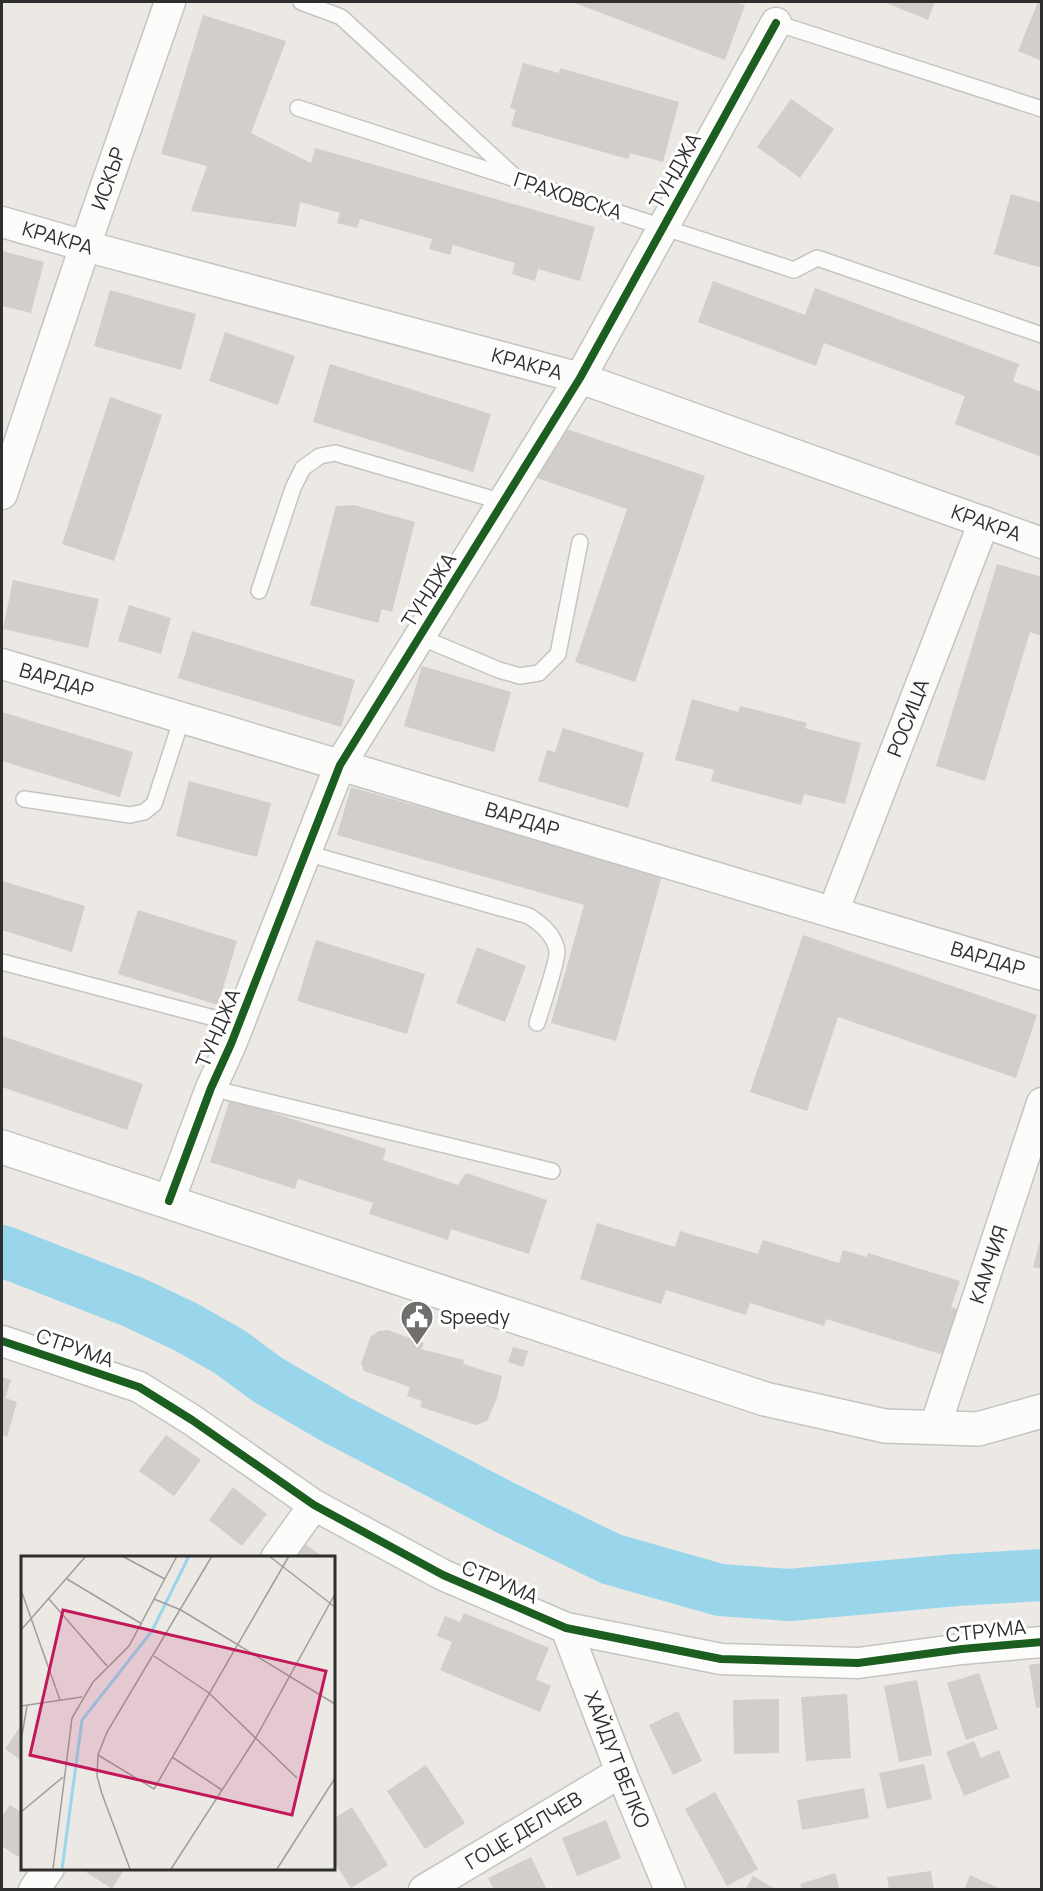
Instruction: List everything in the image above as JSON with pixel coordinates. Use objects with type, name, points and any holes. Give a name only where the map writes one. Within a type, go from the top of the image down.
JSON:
[{"type":"main road","points":[[2,1147],[765,1399],[885,1426],[978,1429],[1041,1413]]},
{"type":"street","name":"ИСКЪР","points":[[2,494],[170,2]]},
{"type":"street","name":"ТУНДЖА","points":[[169,1201],[210,1088],[231,1044],[340,765],[580,378],[776,23]]},
{"type":"street","name":"КРАКРА","points":[[2,222],[580,378],[1041,543]]},
{"type":"street","name":"РОСИЦА","points":[[833,912],[984,522]]},
{"type":"street","name":"ВАРДАР","points":[[2,664],[1041,975]]},
{"type":"street","name":"КАМЧИЯ","points":[[934,1427],[1041,1103]]},
{"type":"street","name":"СТРУМА","points":[[2,1341],[139,1387],[192,1420],[314,1505],[443,1575],[566,1628],[721,1659],[858,1663],[1041,1641]]},
{"type":"street","points":[[277,1556],[314,1505]]},
{"type":"street","name":"ХАЙДУТ ВЕЛКО","points":[[566,1628],[621,1772],[670,1890]]},
{"type":"street","name":"ГОЦЕ ДЕЛЧЕВ","points":[[424,1890],[621,1772]]},
{"type":"street","points":[[34,1890],[48,1870]]},
{"type":"lane","points":[[301,2],[341,17],[518,179]]},
{"type":"lane","points":[[776,23],[1041,109]]},
{"type":"lane","name":"ГРАХОВСКА","points":[[298,108],[795,270],[818,258],[1041,335]]},
{"type":"lane","points":[[259,591],[293,488],[303,468],[320,456],[335,453],[503,502]]},
{"type":"lane","points":[[420,637],[499,670],[520,676],[539,673],[558,654],[580,542]]},
{"type":"lane","points":[[24,799],[130,815],[144,812],[154,804],[182,718]]},
{"type":"lane","points":[[306,853],[529,916],[543,925],[554,940],[558,953],[537,1023]]},
{"type":"lane","points":[[2,962],[214,1018]]},
{"type":"lane","points":[[210,1088],[552,1171]]},
{"type":"building","points":[[572,2],[736,2],[745,5],[725,60]]},
{"type":"building","points":[[884,2],[935,2],[928,20]]},
{"type":"building","points":[[1038,2],[1042,2],[1042,61],[1018,51]]},
{"type":"building","points":[[203,15],[286,41],[251,133],[311,163],[315,148],[595,227],[580,281],[538,269],[535,281],[512,274],[515,263],[453,245],[450,255],[429,249],[432,239],[360,219],[357,228],[337,223],[340,213],[300,202],[296,227],[191,211],[207,166],[161,154]]},
{"type":"building","points":[[523,63],[559,73],[560,68],[679,102],[663,162],[630,153],[628,159],[511,126],[516,110],[510,108]]},
{"type":"building","points":[[791,99],[834,129],[800,178],[757,147]]},
{"type":"building","points":[[1011,194],[1042,203],[1042,268],[994,254]]},
{"type":"building","points":[[2,251],[44,262],[31,313],[2,306]]},
{"type":"building","points":[[713,281],[805,315],[815,288],[1019,364],[1013,381],[1042,392],[1042,457],[955,424],[965,396],[824,343],[816,366],[698,322]]},
{"type":"building","points":[[110,290],[196,314],[181,370],[94,346]]},
{"type":"building","points":[[225,332],[295,356],[278,405],[209,381]]},
{"type":"building","points":[[330,364],[491,414],[473,472],[313,422]]},
{"type":"building","points":[[110,397],[162,415],[114,561],[62,544]]},
{"type":"building","points":[[555,425],[705,476],[635,682],[575,662],[627,509],[537,478]]},
{"type":"building","points":[[354,505],[415,522],[392,612],[382,609],[378,623],[310,605],[336,506]]},
{"type":"building","points":[[997,564],[1042,577],[1042,636],[1030,632],[985,781],[936,766]]},
{"type":"building","points":[[13,580],[99,599],[88,648],[3,629]]},
{"type":"building","points":[[129,605],[171,618],[161,654],[118,641]]},
{"type":"building","points":[[192,631],[355,680],[341,727],[178,678]]},
{"type":"building","points":[[422,666],[511,692],[494,752],[404,726]]},
{"type":"building","points":[[692,699],[738,712],[740,706],[807,723],[805,728],[861,743],[845,804],[804,794],[801,805],[711,781],[714,770],[675,760]]},
{"type":"building","points":[[2,712],[133,752],[120,797],[2,761]]},
{"type":"building","points":[[563,728],[644,753],[628,808],[538,781],[547,750],[555,752]]},
{"type":"building","points":[[189,781],[271,803],[257,857],[176,836]]},
{"type":"building","points":[[351,787],[662,876],[616,1041],[551,1023],[584,905],[337,835]]},
{"type":"building","points":[[2,881],[85,906],[72,952],[2,930]]},
{"type":"building","points":[[138,910],[237,941],[218,1005],[118,974]]},
{"type":"building","points":[[803,935],[1037,1015],[1016,1078],[838,1017],[807,1111],[750,1092]]},
{"type":"building","points":[[316,940],[425,974],[407,1034],[297,1001]]},
{"type":"building","points":[[477,947],[526,966],[505,1022],[456,1003]]},
{"type":"building","points":[[2,1036],[143,1084],[127,1130],[2,1087]]},
{"type":"building","points":[[230,1099],[386,1149],[383,1160],[458,1185],[466,1173],[547,1200],[529,1254],[451,1229],[448,1240],[369,1214],[373,1203],[298,1179],[295,1189],[210,1162]]},
{"type":"building","points":[[597,1223],[675,1247],[680,1231],[758,1254],[763,1240],[839,1263],[843,1250],[867,1257],[868,1253],[960,1281],[951,1307],[967,1312],[953,1358],[826,1319],[824,1326],[750,1303],[746,1315],[666,1290],[661,1304],[580,1279]]},
{"type":"building","points":[[1042,1237],[1042,1269],[1033,1267]]},
{"type":"building","points":[[388,1330],[424,1343],[421,1349],[464,1360],[463,1364],[502,1376],[497,1398],[487,1421],[476,1425],[420,1407],[422,1401],[407,1396],[410,1387],[364,1371],[361,1363],[371,1336],[379,1331]]},
{"type":"building","points":[[513,1347],[528,1351],[523,1367],[508,1362]]},
{"type":"building","points":[[2,1377],[11,1380],[5,1398],[17,1402],[7,1437],[2,1435]]},
{"type":"building","points":[[166,1435],[201,1460],[174,1496],[139,1471]]},
{"type":"building","points":[[233,1487],[267,1514],[242,1546],[209,1520]]},
{"type":"building","points":[[302,1542],[322,1556],[293,1556]]},
{"type":"building","points":[[464,1613],[549,1648],[536,1679],[551,1686],[540,1712],[440,1670],[452,1642],[437,1636],[445,1616],[460,1622]]},
{"type":"building","points":[[1042,1663],[1042,1707],[1036,1708],[1029,1665]]},
{"type":"building","points":[[979,1673],[998,1729],[966,1740],[947,1683]]},
{"type":"building","points":[[917,1680],[932,1755],[899,1762],[884,1686]]},
{"type":"building","points":[[847,1694],[851,1758],[806,1761],[801,1697]]},
{"type":"building","points":[[779,1699],[779,1753],[734,1754],[733,1700]]},
{"type":"building","points":[[678,1711],[702,1761],[673,1775],[649,1725]]},
{"type":"building","points":[[21,1725],[21,1760],[5,1749]]},
{"type":"building","points":[[974,1741],[981,1758],[999,1750],[1010,1777],[964,1796],[946,1752]]},
{"type":"building","points":[[924,1764],[932,1799],[887,1809],[879,1773]]},
{"type":"building","points":[[426,1765],[465,1823],[425,1849],[387,1791]]},
{"type":"building","points":[[864,1788],[869,1818],[802,1830],[797,1800]]},
{"type":"building","points":[[715,1792],[758,1869],[727,1886],[685,1809]]},
{"type":"building","points":[[10,1805],[19,1811],[21,1808],[21,1852],[18,1857],[2,1846],[2,1816]]},
{"type":"building","points":[[352,1807],[388,1865],[351,1888],[334,1862],[334,1818]]},
{"type":"building","points":[[606,1820],[621,1858],[577,1876],[562,1838]]},
{"type":"building","points":[[531,1857],[547,1890],[494,1890],[488,1878]]},
{"type":"building","points":[[83,1870],[124,1870],[112,1889]]},
{"type":"building","points":[[931,1871],[934,1890],[889,1890],[887,1877]]},
{"type":"building","points":[[835,1873],[840,1890],[802,1890],[800,1884]]},
{"type":"building","points":[[970,1875],[1002,1890],[964,1890]]},
{"type":"building","points":[[753,1876],[777,1890],[745,1890]]},
{"type":"waterway","name":"СТРУМА","points":[[2,1251],[133,1302],[186,1327],[230,1352],[268,1380],[337,1420],[506,1508],[611,1559],[720,1590],[789,1595],[1042,1575]]},
{"type":"cycle path","points":[[169,1201],[211,1088],[231,1044],[340,765],[580,378],[776,23]]},
{"type":"cycle path","points":[[2,1341],[139,1387],[192,1420],[314,1505],[443,1575],[566,1628],[721,1659],[858,1663],[962,1649],[1042,1642]]},
{"type":"place","name":"Speedy","points":[[417,1346]]}]
